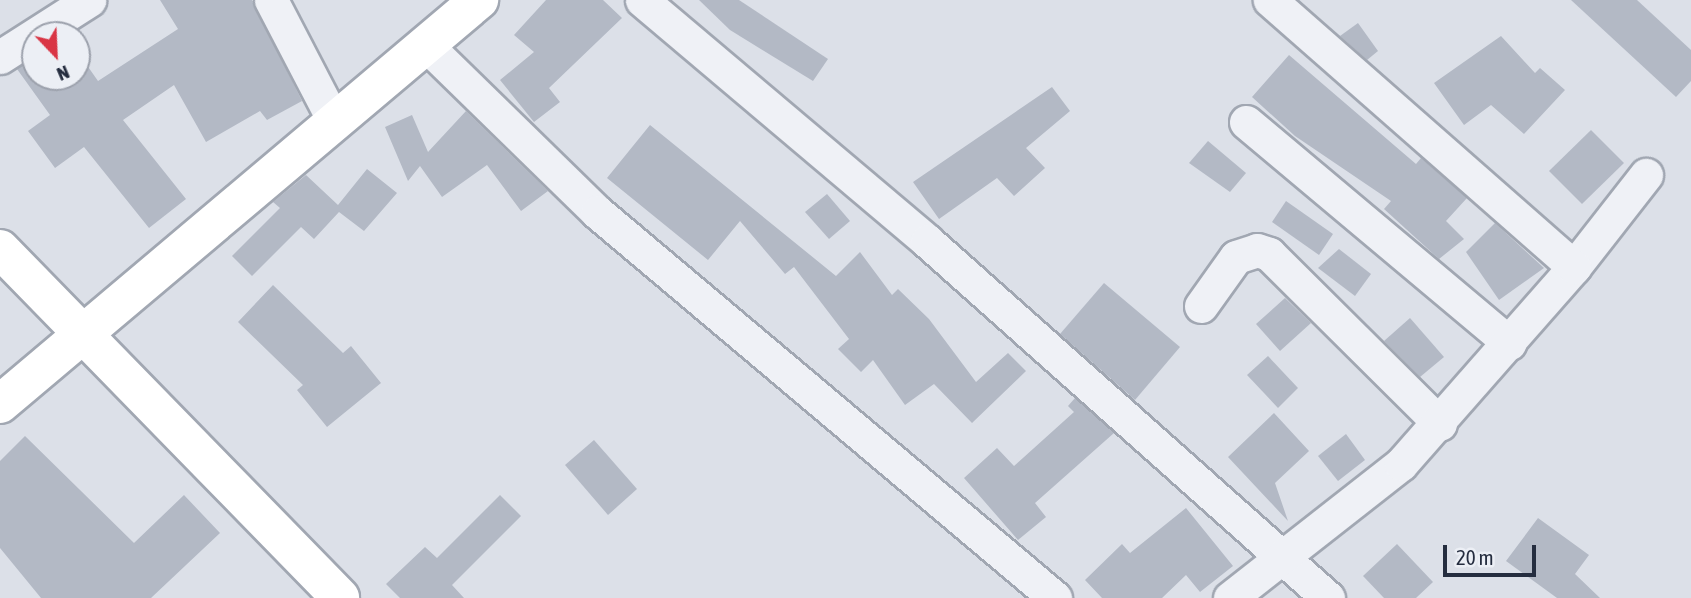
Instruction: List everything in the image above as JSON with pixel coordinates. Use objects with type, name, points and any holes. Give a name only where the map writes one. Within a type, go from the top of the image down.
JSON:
[{"type":"street","points":[[0,57],[89,0]]},
{"type":"street","points":[[271,0],[333,119]]},
{"type":"street","points":[[642,0],[927,241],[1328,598]]},
{"type":"street","points":[[1270,0],[1574,267]]},
{"type":"street","points":[[0,404],[80,333],[474,2]]},
{"type":"street","points":[[426,45],[597,212],[1055,598]]},
{"type":"street","points":[[1246,122],[1510,343]]},
{"type":"street","points":[[1230,598],[1282,559],[1440,424],[1574,267],[1646,175]]},
{"type":"street","points":[[0,249],[340,598]]},
{"type":"street","points":[[1200,306],[1236,257],[1257,250],[1269,254],[1440,424]]},
{"type":"building","points":[[160,0],[252,0],[302,101],[267,120],[260,111],[206,142],[174,85],[123,120],[186,199],[149,228],[84,147],[55,168],[28,131],[50,115],[33,91],[91,91],[91,71],[98,81],[178,29]]},
{"type":"building","points":[[546,0],[603,0],[622,18],[549,88],[560,102],[534,122],[500,80],[534,52],[514,35]]},
{"type":"building","points":[[699,0],[739,0],[828,59],[813,81],[730,30]]},
{"type":"building","points":[[1571,0],[1637,0],[1691,50],[1691,81],[1676,97]]},
{"type":"building","points":[[1358,23],[1378,51],[1367,60],[1340,36]]},
{"type":"building","points":[[1501,36],[1535,73],[1540,68],[1565,90],[1524,134],[1491,105],[1464,125],[1434,83]]},
{"type":"building","points":[[1289,55],[1416,164],[1421,158],[1467,198],[1446,221],[1464,239],[1439,259],[1384,209],[1391,201],[1295,136],[1252,97]]},
{"type":"building","points":[[1052,87],[1070,111],[1026,148],[1045,168],[1014,196],[997,178],[939,219],[913,182]]},
{"type":"building","points":[[466,111],[548,191],[521,211],[487,165],[442,197],[420,166],[408,181],[385,127],[412,115],[428,152]]},
{"type":"building","points":[[650,125],[836,276],[860,252],[892,295],[898,289],[929,319],[976,382],[1008,353],[1026,371],[972,423],[934,384],[905,405],[873,360],[861,372],[838,349],[849,339],[794,267],[785,274],[740,221],[708,260],[607,178]]},
{"type":"building","points":[[1591,130],[1624,163],[1582,204],[1549,171]]},
{"type":"building","points":[[1208,141],[1246,173],[1230,192],[1189,163]]},
{"type":"building","points":[[367,169],[397,193],[364,231],[339,212],[314,239],[301,227],[252,276],[232,256],[280,208],[273,202],[306,175],[338,205]]},
{"type":"building","points":[[827,194],[850,221],[829,239],[805,212]]},
{"type":"building","points":[[1286,201],[1333,234],[1319,255],[1272,222]]},
{"type":"building","points":[[1495,223],[1544,268],[1499,300],[1466,252]]},
{"type":"building","points":[[1339,249],[1371,274],[1355,296],[1318,268]]},
{"type":"building","points":[[1104,283],[1180,347],[1135,400],[1060,334]]},
{"type":"building","points":[[273,285],[343,353],[351,346],[381,383],[327,427],[297,390],[303,385],[238,322]]},
{"type":"building","points":[[1285,298],[1311,323],[1280,351],[1256,324]]},
{"type":"building","points":[[1410,318],[1444,357],[1420,377],[1384,341]]},
{"type":"building","points":[[1268,356],[1298,388],[1278,408],[1247,375]]},
{"type":"building","points":[[1075,398],[1114,433],[1035,503],[1046,517],[1018,540],[964,478],[997,448],[1014,466],[1074,412],[1068,406]]},
{"type":"building","points":[[1274,413],[1309,451],[1275,483],[1288,521],[1228,457]]},
{"type":"building","points":[[1346,434],[1365,460],[1338,481],[1318,456]]},
{"type":"building","points":[[25,436],[134,543],[184,495],[220,533],[151,598],[41,598],[0,548],[0,461]]},
{"type":"building","points":[[594,440],[637,489],[608,515],[565,465]]},
{"type":"building","points":[[500,495],[521,516],[452,585],[464,598],[400,598],[386,584],[425,547],[437,558]]},
{"type":"building","points":[[1186,508],[1233,566],[1200,592],[1186,575],[1162,598],[1102,598],[1085,580],[1122,544],[1130,553]]},
{"type":"building","points":[[1538,518],[1589,555],[1575,574],[1600,598],[1557,598],[1506,561]]},
{"type":"building","points":[[1397,544],[1433,582],[1416,598],[1384,598],[1363,576]]}]
